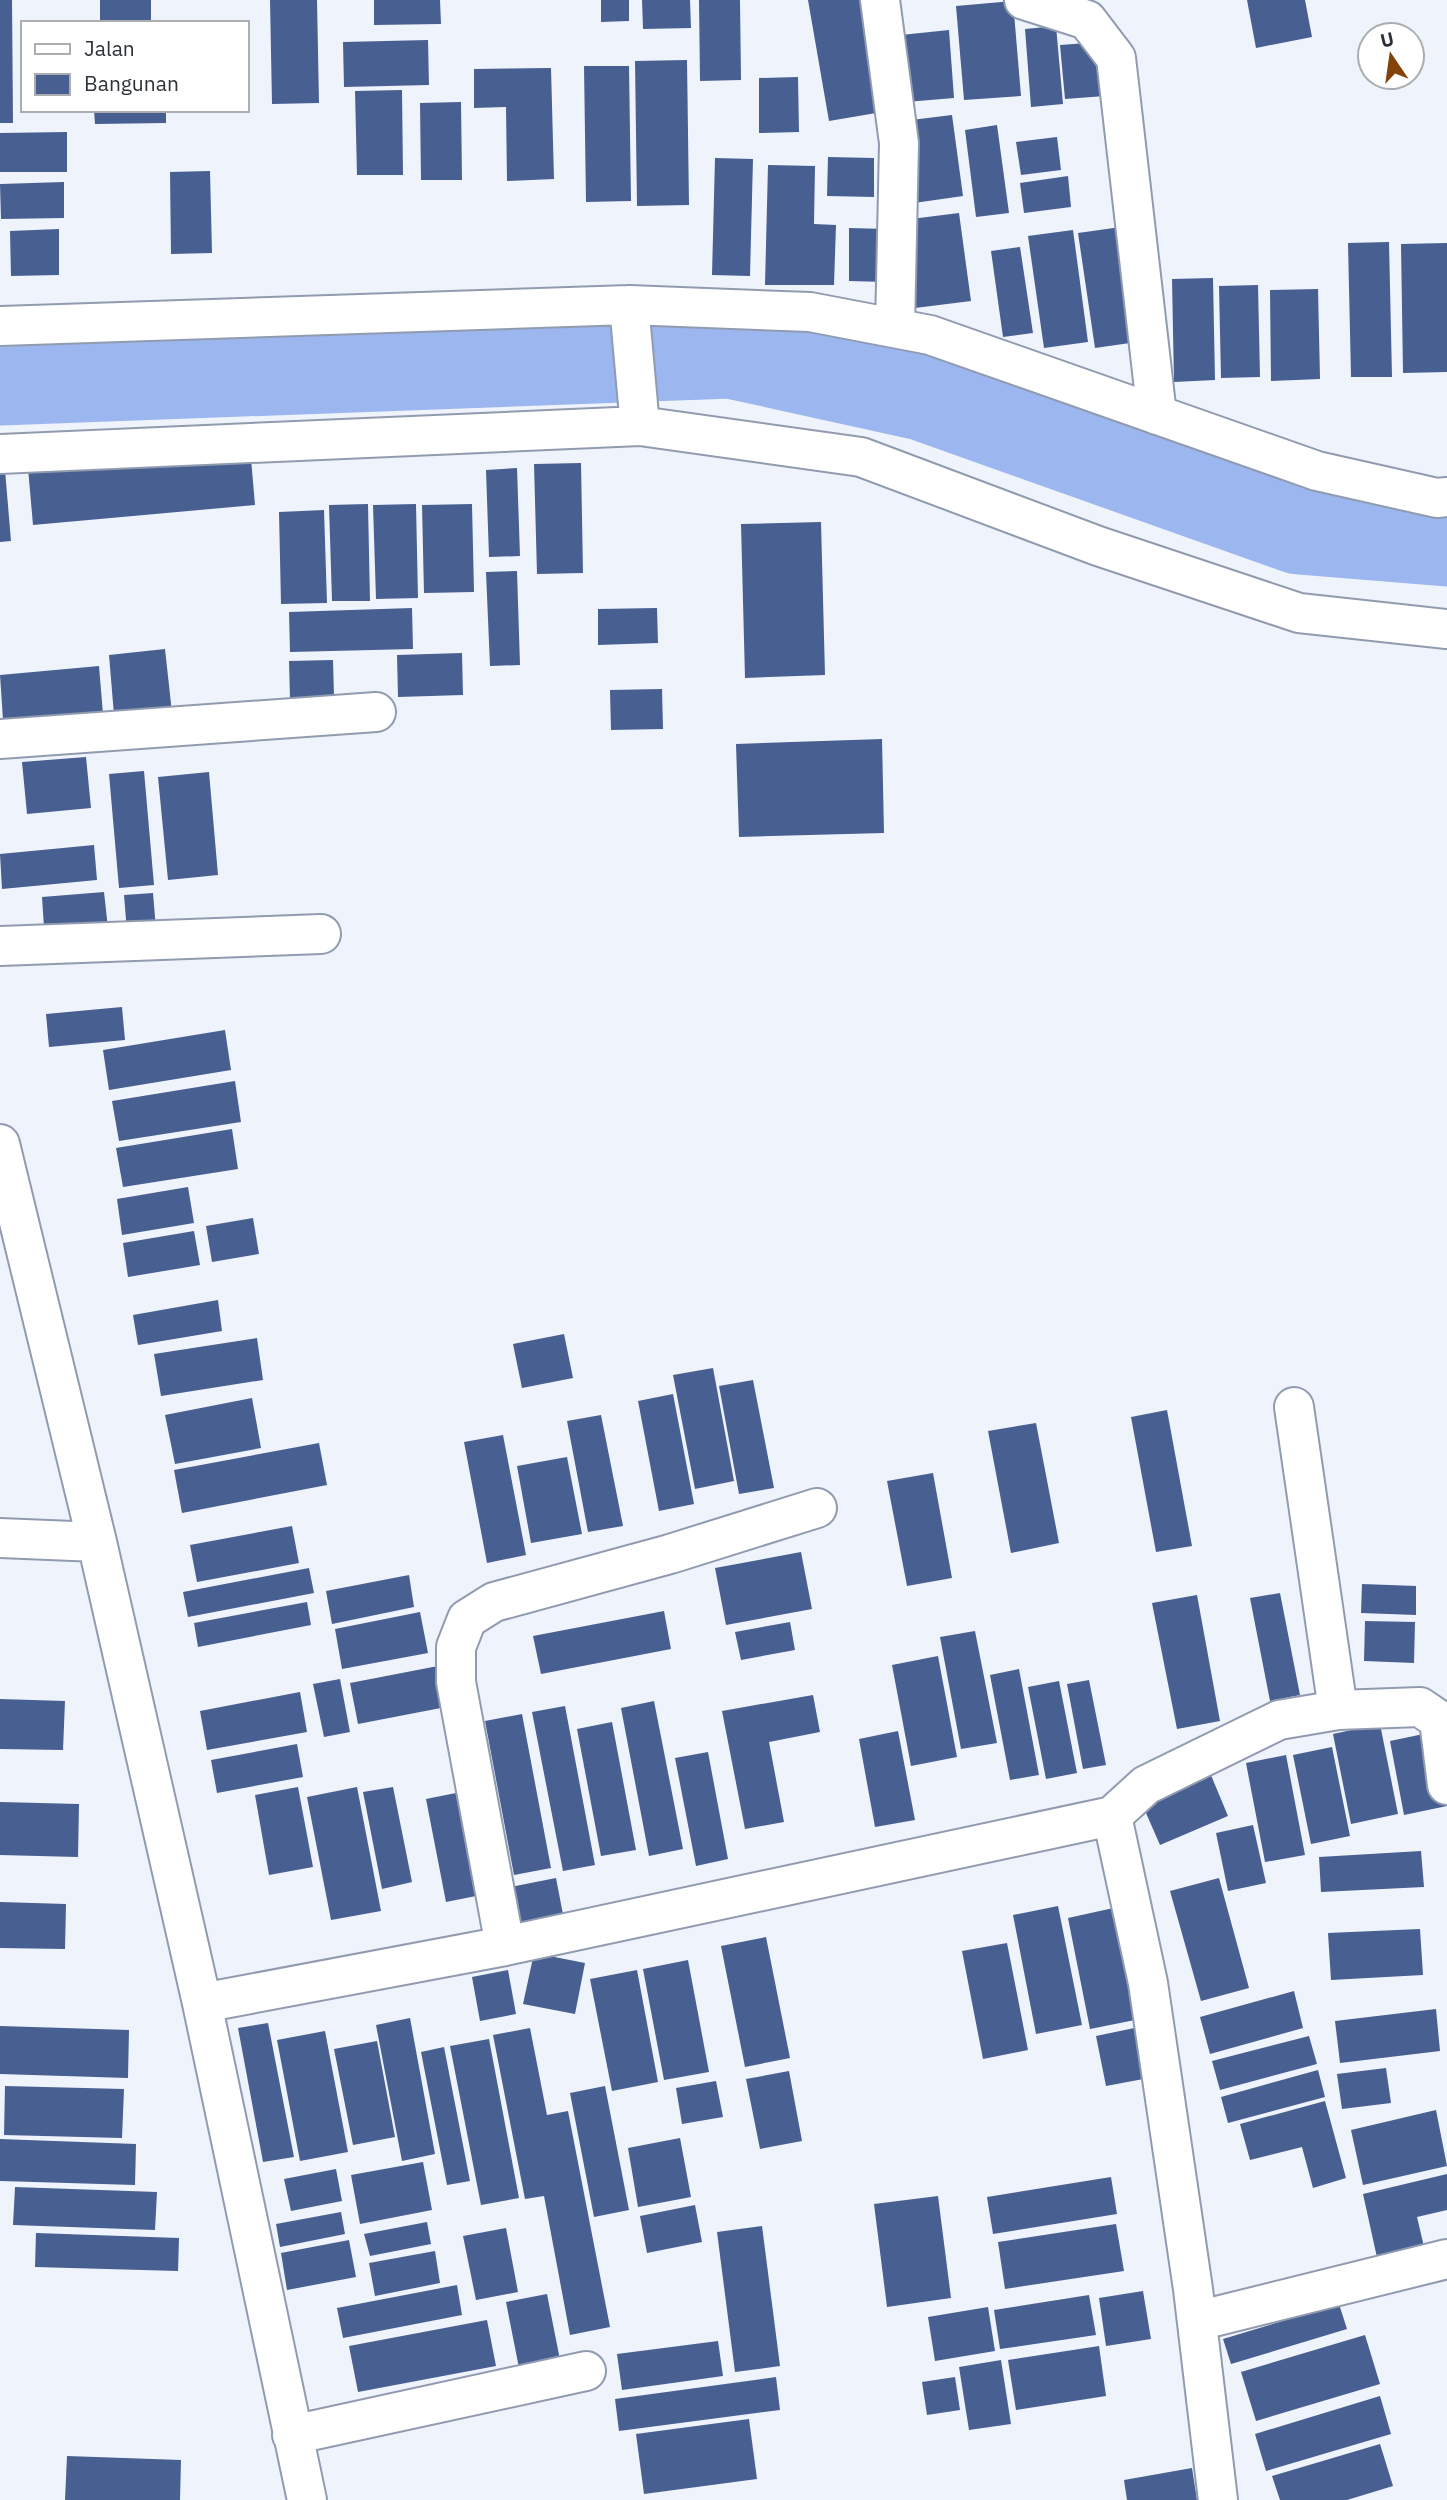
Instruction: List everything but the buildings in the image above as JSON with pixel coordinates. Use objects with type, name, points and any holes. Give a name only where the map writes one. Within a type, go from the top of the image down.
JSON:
[{"type":"street","points":[[880,0],[899,144],[895,328]]},
{"type":"street","points":[[1024,0],[1087,20],[1116,58],[1157,415]]},
{"type":"street","points":[[0,326],[630,323],[810,312],[930,335],[1317,471],[1437,498],[1447,497]]},
{"type":"street","points":[[630,323],[638,408]]},
{"type":"street","points":[[0,454],[638,408],[861,457],[1098,546],[1299,612],[1447,629]]},
{"type":"street","points":[[0,739],[376,712]]},
{"type":"street","points":[[0,946],[321,934]]},
{"type":"street","points":[[0,1144],[97,1542],[202,2003],[307,2500]]},
{"type":"street","points":[[1294,1407],[1338,1710]]},
{"type":"street","points":[[505,1946],[456,1682],[456,1647],[467,1619],[494,1602],[670,1554],[817,1508]]},
{"type":"street","points":[[0,1538],[97,1542]]},
{"type":"street","points":[[202,2003],[505,1946],[1112,1816],[1146,1785],[1196,1758],[1279,1720],[1338,1710],[1419,1707],[1439,1720],[1447,1785]]},
{"type":"street","points":[[1112,1816],[1148,1983],[1196,2321],[1218,2500]]},
{"type":"street","points":[[1196,2321],[1447,2259]]},
{"type":"street","points":[[292,2435],[586,2371]]},
{"type":"waterway","points":[[0,379],[731,352],[922,394],[1299,528],[1447,540]]}]
